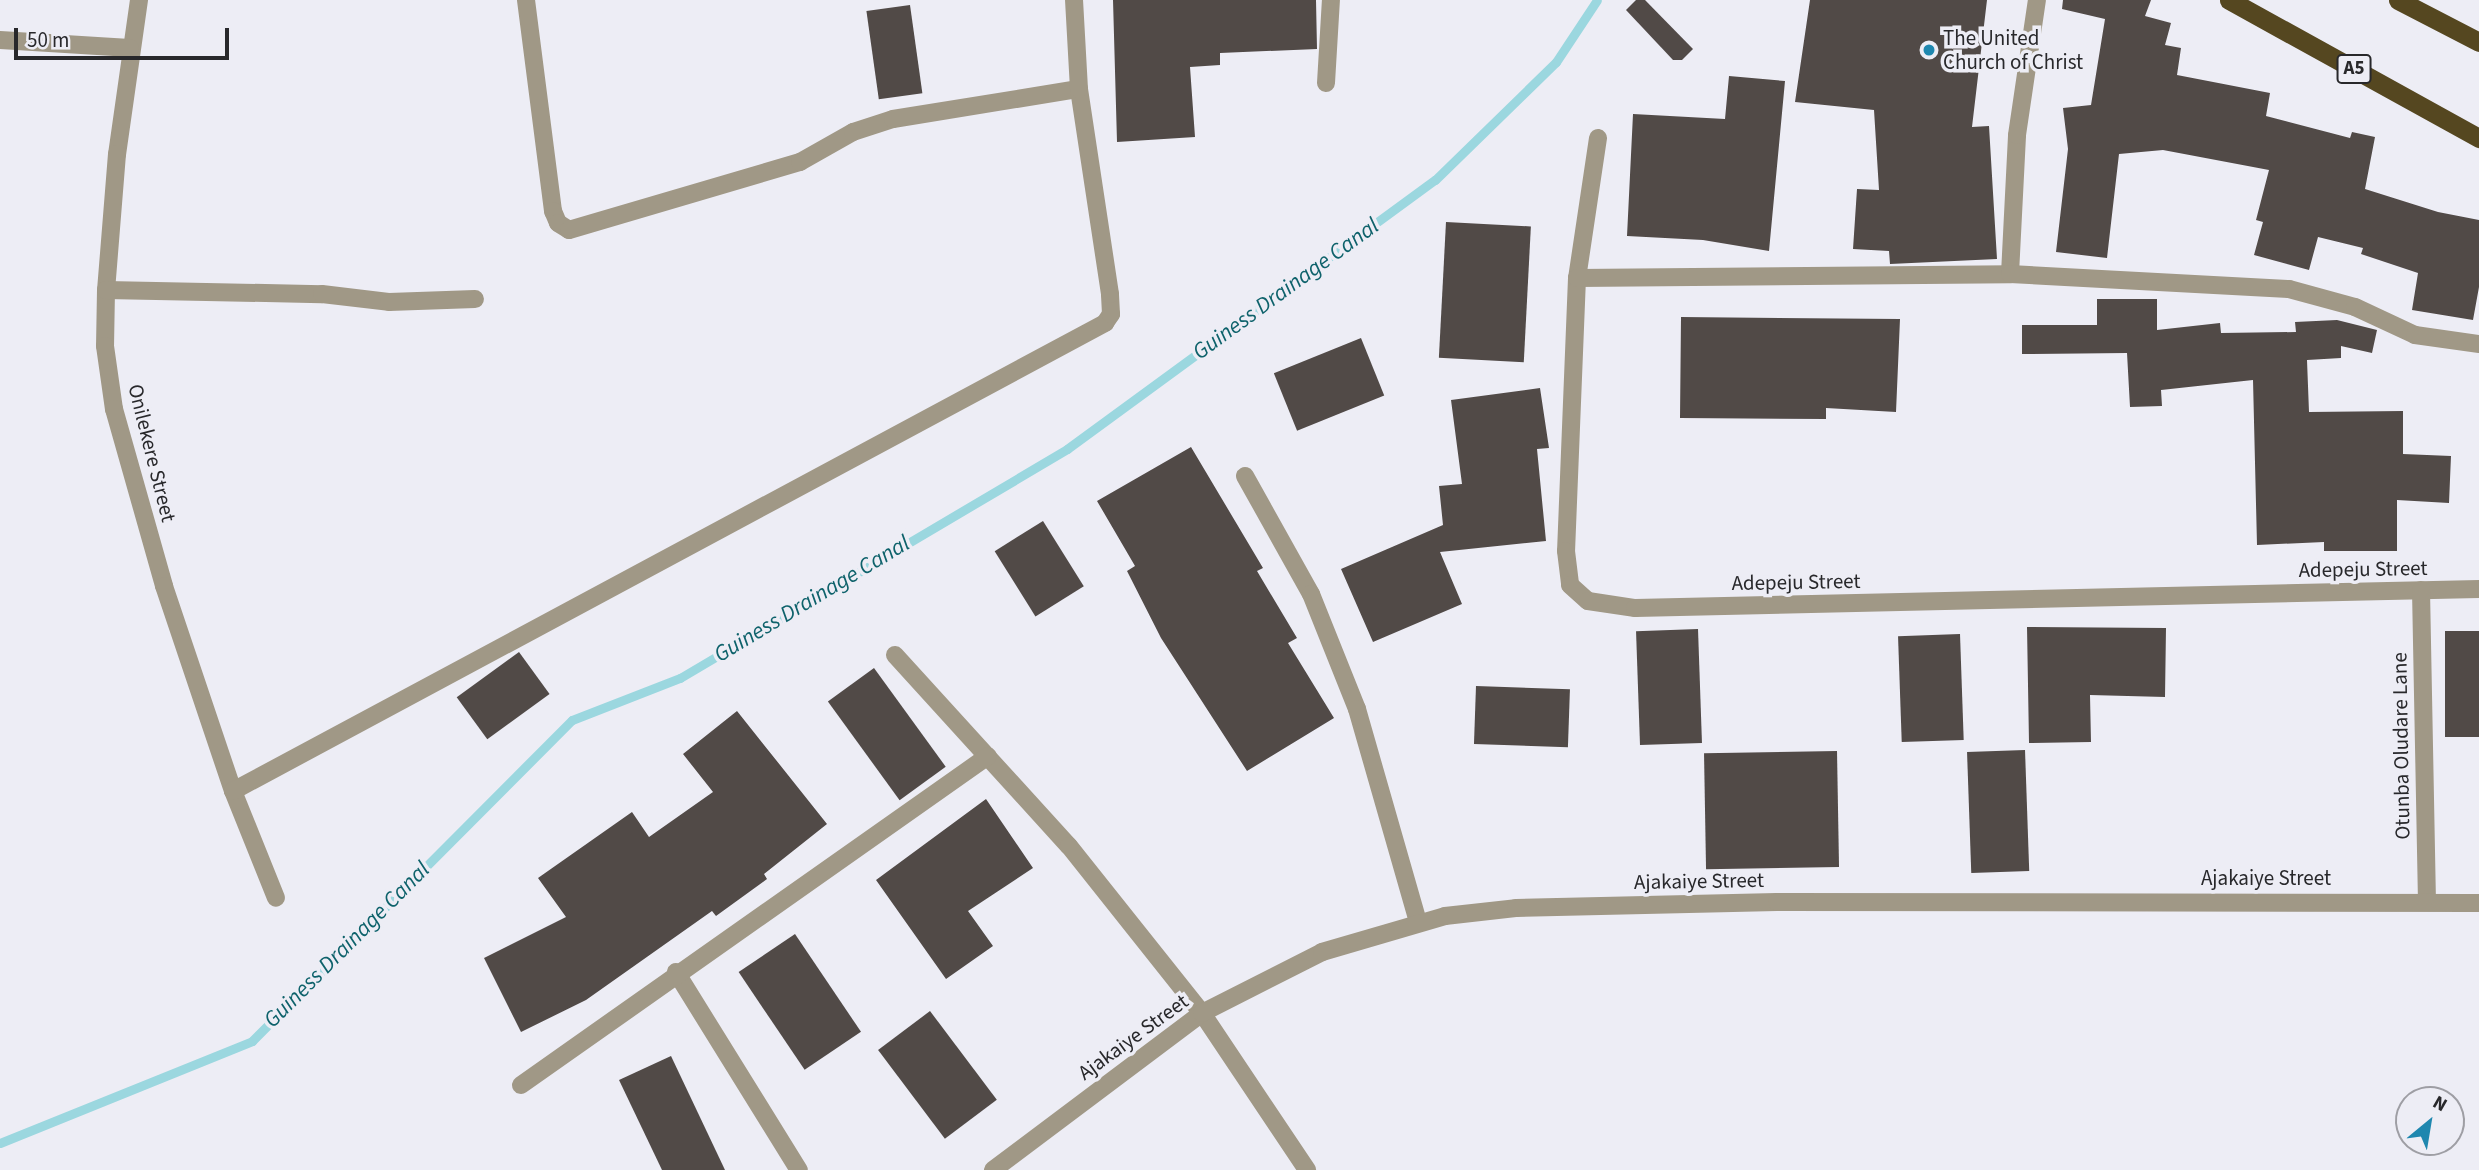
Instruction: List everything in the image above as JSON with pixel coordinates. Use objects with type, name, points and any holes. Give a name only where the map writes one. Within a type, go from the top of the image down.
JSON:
[{"type":"highway","name":"A5","points":[[2229,0],[2479,138]]},
{"type":"highway","points":[[2398,0],[2479,42]]},
{"type":"street","name":"Onilekere Street","points":[[139,0],[130,48],[106,290],[105,346],[114,410],[164,586],[233,791],[276,898]]},
{"type":"street","points":[[526,0],[553,211],[558,223],[569,230],[800,162],[853,132],[893,119],[1079,89]]},
{"type":"street","points":[[233,791],[1105,323],[1111,314],[1110,294],[1079,89],[1074,0]]},
{"type":"street","points":[[1326,83],[1331,0]]},
{"type":"street","points":[[2010,274],[2017,135],[2038,0]]},
{"type":"street","points":[[0,40],[130,48]]},
{"type":"street","name":"Adepeju Street","points":[[1598,138],[1577,278],[1566,551],[1570,585],[1588,601],[1634,608],[2479,589]]},
{"type":"street","points":[[1577,278],[2010,274],[2290,289],[2355,307],[2415,335],[2479,344]]},
{"type":"street","points":[[106,290],[322,294],[389,302],[475,299]]},
{"type":"street","points":[[1245,476],[1311,594],[1348,686],[1418,922]]},
{"type":"street","name":"Otunba Oludare Lane","points":[[2421,590],[2427,901]]},
{"type":"street","points":[[895,655],[1069,846],[1202,1013],[1307,1170]]},
{"type":"street","points":[[522,1086],[676,972],[988,756]]},
{"type":"street","name":"Ajakaiye Street","points":[[993,1170],[1202,1013],[1322,952],[1418,922],[1516,908],[1777,902],[2479,903]]},
{"type":"street","points":[[676,972],[799,1170]]},
{"type":"building","points":[[1113,0],[1316,0],[1317,49],[1220,53],[1220,65],[1190,67],[1195,137],[1117,142]]},
{"type":"building","points":[[1636,0],[1645,0],[1693,49],[1682,60],[1673,60],[1626,10]]},
{"type":"building","points":[[1810,0],[1987,0],[1972,127],[1989,126],[1997,259],[1890,264],[1889,251],[1853,249],[1857,189],[1879,190],[1874,110],[1795,102]]},
{"type":"building","points":[[2063,0],[2151,0],[2145,16],[2171,23],[2165,45],[2181,48],[2177,75],[2270,93],[2266,116],[2350,138],[2352,132],[2375,137],[2365,189],[2438,212],[2479,220],[2479,287],[2473,320],[2412,310],[2418,273],[2361,254],[2363,248],[2318,237],[2309,270],[2254,255],[2263,222],[2256,220],[2269,170],[2163,150],[2119,154],[2107,258],[2056,252],[2068,149],[2063,108],[2091,105],[2105,19],[2062,9]]},
{"type":"building","points":[[910,5],[922,93],[879,99],[866,11]]},
{"type":"building","points":[[1729,76],[1785,81],[1769,251],[1703,240],[1627,236],[1633,114],[1725,119]]},
{"type":"building","points":[[1446,222],[1531,226],[1524,362],[1439,358]]},
{"type":"building","points":[[2097,299],[2157,299],[2157,330],[2220,323],[2221,333],[2296,332],[2295,322],[2337,320],[2377,330],[2372,353],[2341,346],[2341,358],[2307,360],[2309,412],[2403,411],[2403,454],[2451,456],[2449,503],[2397,500],[2397,551],[2324,551],[2324,542],[2257,545],[2253,380],[2161,390],[2162,406],[2130,407],[2127,353],[2022,354],[2022,325],[2097,325]]},
{"type":"building","points":[[1681,317],[1900,319],[1896,412],[1826,408],[1826,419],[1680,418]]},
{"type":"building","points":[[1361,338],[1384,395],[1297,431],[1274,373]]},
{"type":"building","points":[[1540,388],[1549,448],[1537,449],[1546,541],[1440,552],[1462,604],[1373,642],[1341,569],[1443,525],[1439,486],[1462,484],[1451,400]]},
{"type":"building","points":[[1191,447],[1263,568],[1257,571],[1297,638],[1288,643],[1334,718],[1247,771],[1161,638],[1127,571],[1135,566],[1097,501]]},
{"type":"building","points":[[1043,521],[1084,586],[1035,617],[995,551]]},
{"type":"building","points":[[2027,627],[2166,628],[2165,697],[2090,695],[2091,742],[2029,743]]},
{"type":"building","points":[[1698,629],[1702,743],[1640,745],[1636,631]]},
{"type":"building","points":[[2445,631],[2479,631],[2479,737],[2445,737]]},
{"type":"building","points":[[1960,634],[1964,740],[1902,742],[1898,636]]},
{"type":"building","points":[[519,652],[550,694],[487,739],[457,697]]},
{"type":"building","points":[[874,668],[946,767],[900,800],[828,702]]},
{"type":"building","points":[[1476,686],[1570,689],[1568,747],[1474,744]]},
{"type":"building","points":[[737,711],[827,824],[764,874],[767,879],[716,916],[712,911],[586,1000],[521,1032],[484,958],[566,917],[538,878],[632,812],[649,837],[713,792],[683,754]]},
{"type":"building","points":[[2025,750],[2029,871],[1971,873],[1967,752]]},
{"type":"building","points":[[1837,751],[1839,867],[1706,869],[1704,753]]},
{"type":"building","points":[[986,799],[1033,868],[968,911],[993,946],[946,979],[876,880]]},
{"type":"building","points":[[795,934],[861,1032],[805,1070],[739,972]]},
{"type":"building","points":[[930,1011],[997,1100],[945,1139],[878,1050]]},
{"type":"building","points":[[671,1056],[725,1170],[662,1170],[619,1080]]},
{"type":"waterway","name":"Guiness Drainage Canal","points":[[0,1143],[252,1041],[572,720],[680,678],[1067,449],[1435,180],[1556,62],[1597,0]]},
{"type":"place","name":"The United Church of Christ","points":[[1929,50]]}]
